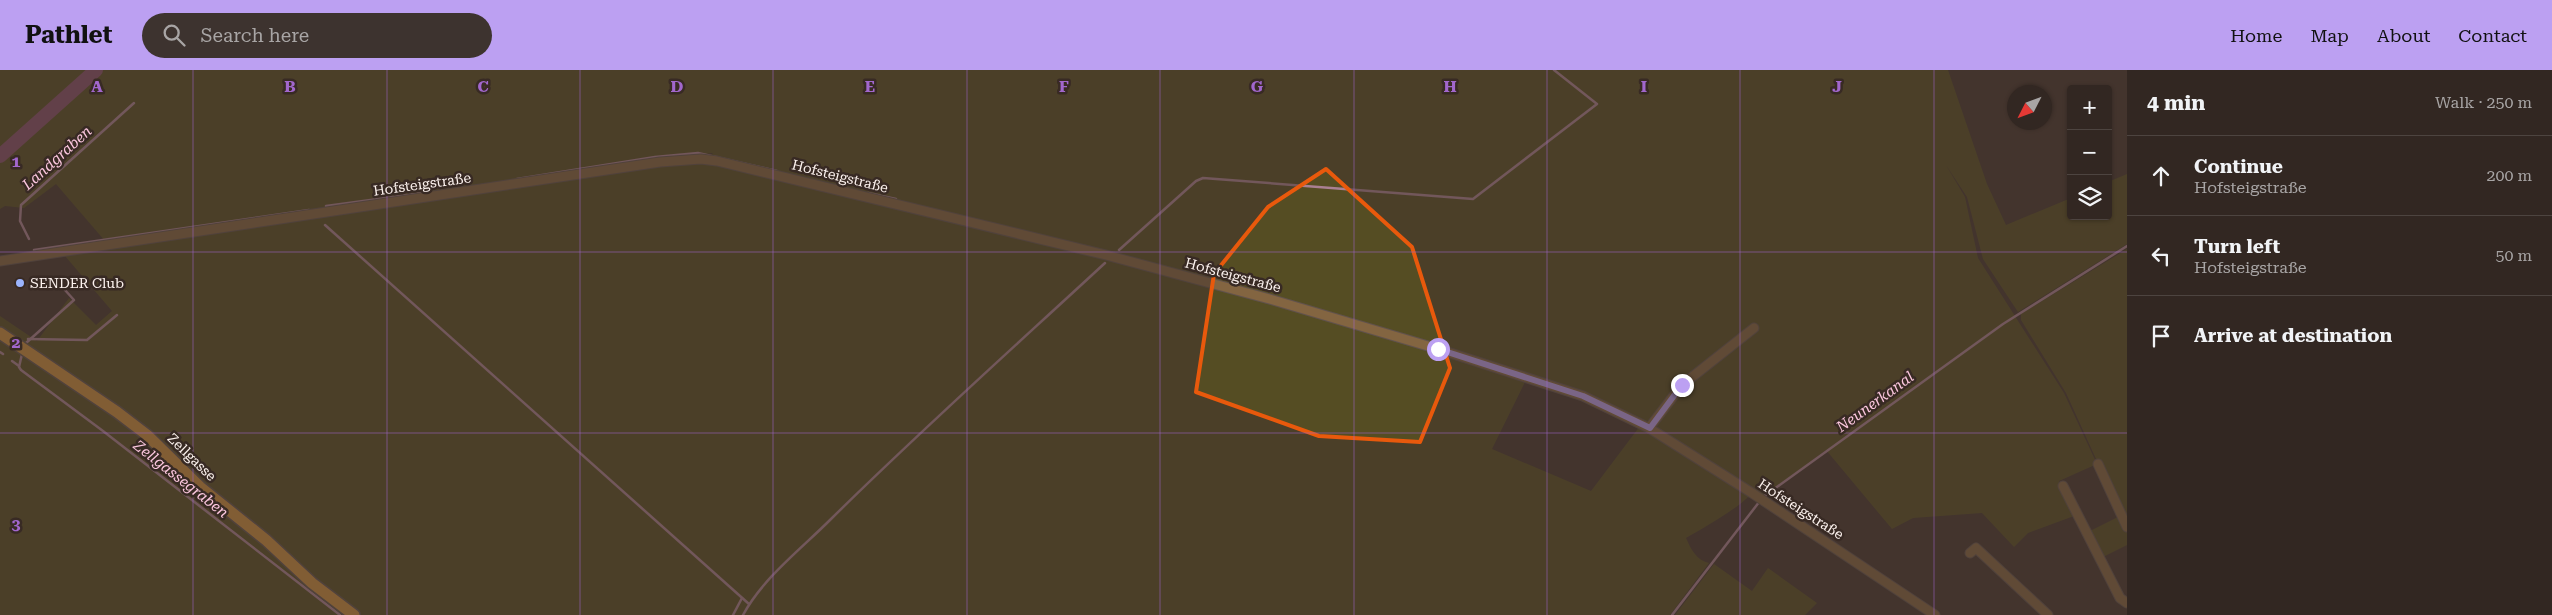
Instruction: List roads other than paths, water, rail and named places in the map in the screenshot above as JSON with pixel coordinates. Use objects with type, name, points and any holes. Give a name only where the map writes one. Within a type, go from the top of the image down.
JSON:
[{"type":"main road","name":"Zellgasse","points":[[0,333],[118,412],[147,435],[200,487],[266,540],[312,583],[354,615]]},
{"type":"street","name":"Hofsteigstraße","points":[[0,261],[660,162],[701,159],[791,178],[1106,255],[1273,300],[1438,349],[1583,396],[1650,428],[1755,495],[1935,615]]},
{"type":"street","points":[[1650,428],[1682,385],[1754,328]]},
{"type":"street","points":[[2098,464],[2127,527]]},
{"type":"street","points":[[2063,486],[2120,598],[2127,603]]},
{"type":"street","points":[[1970,553],[1976,548],[2048,615]]},
{"type":"waterway","points":[[0,156],[96,70]]},
{"type":"waterway","points":[[1119,250],[1196,181],[1203,178],[1473,199],[1597,104],[1554,70]]},
{"type":"waterway","name":"Landgraben","points":[[29,239],[20,221],[21,205],[134,103]]},
{"type":"waterway","points":[[517,179],[655,157],[698,153],[777,171]]},
{"type":"waterway","points":[[326,206],[430,192]]},
{"type":"waterway","points":[[868,193],[896,199]]},
{"type":"waterway","points":[[34,250],[309,210]]},
{"type":"waterway","points":[[325,225],[749,604]]},
{"type":"waterway","name":"Neunerkanal","points":[[1672,615],[1763,497],[2003,324],[2127,246]]},
{"type":"waterway","points":[[743,615],[751,601],[783,564],[932,422],[1105,263]]},
{"type":"waterway","name":"Landgraben","points":[[26,343],[74,300],[55,279]]},
{"type":"waterway","points":[[28,339],[87,340],[117,315]]},
{"type":"waterway","name":"Zellgassegraben","points":[[22,354],[19,367],[21,370],[103,431],[340,615]]},
{"type":"waterway","points":[[12,361],[19,366]]},
{"type":"waterway","points":[[733,615],[742,598]]},
{"type":"place","name":"SENDER Club","points":[[20,283]]}]
